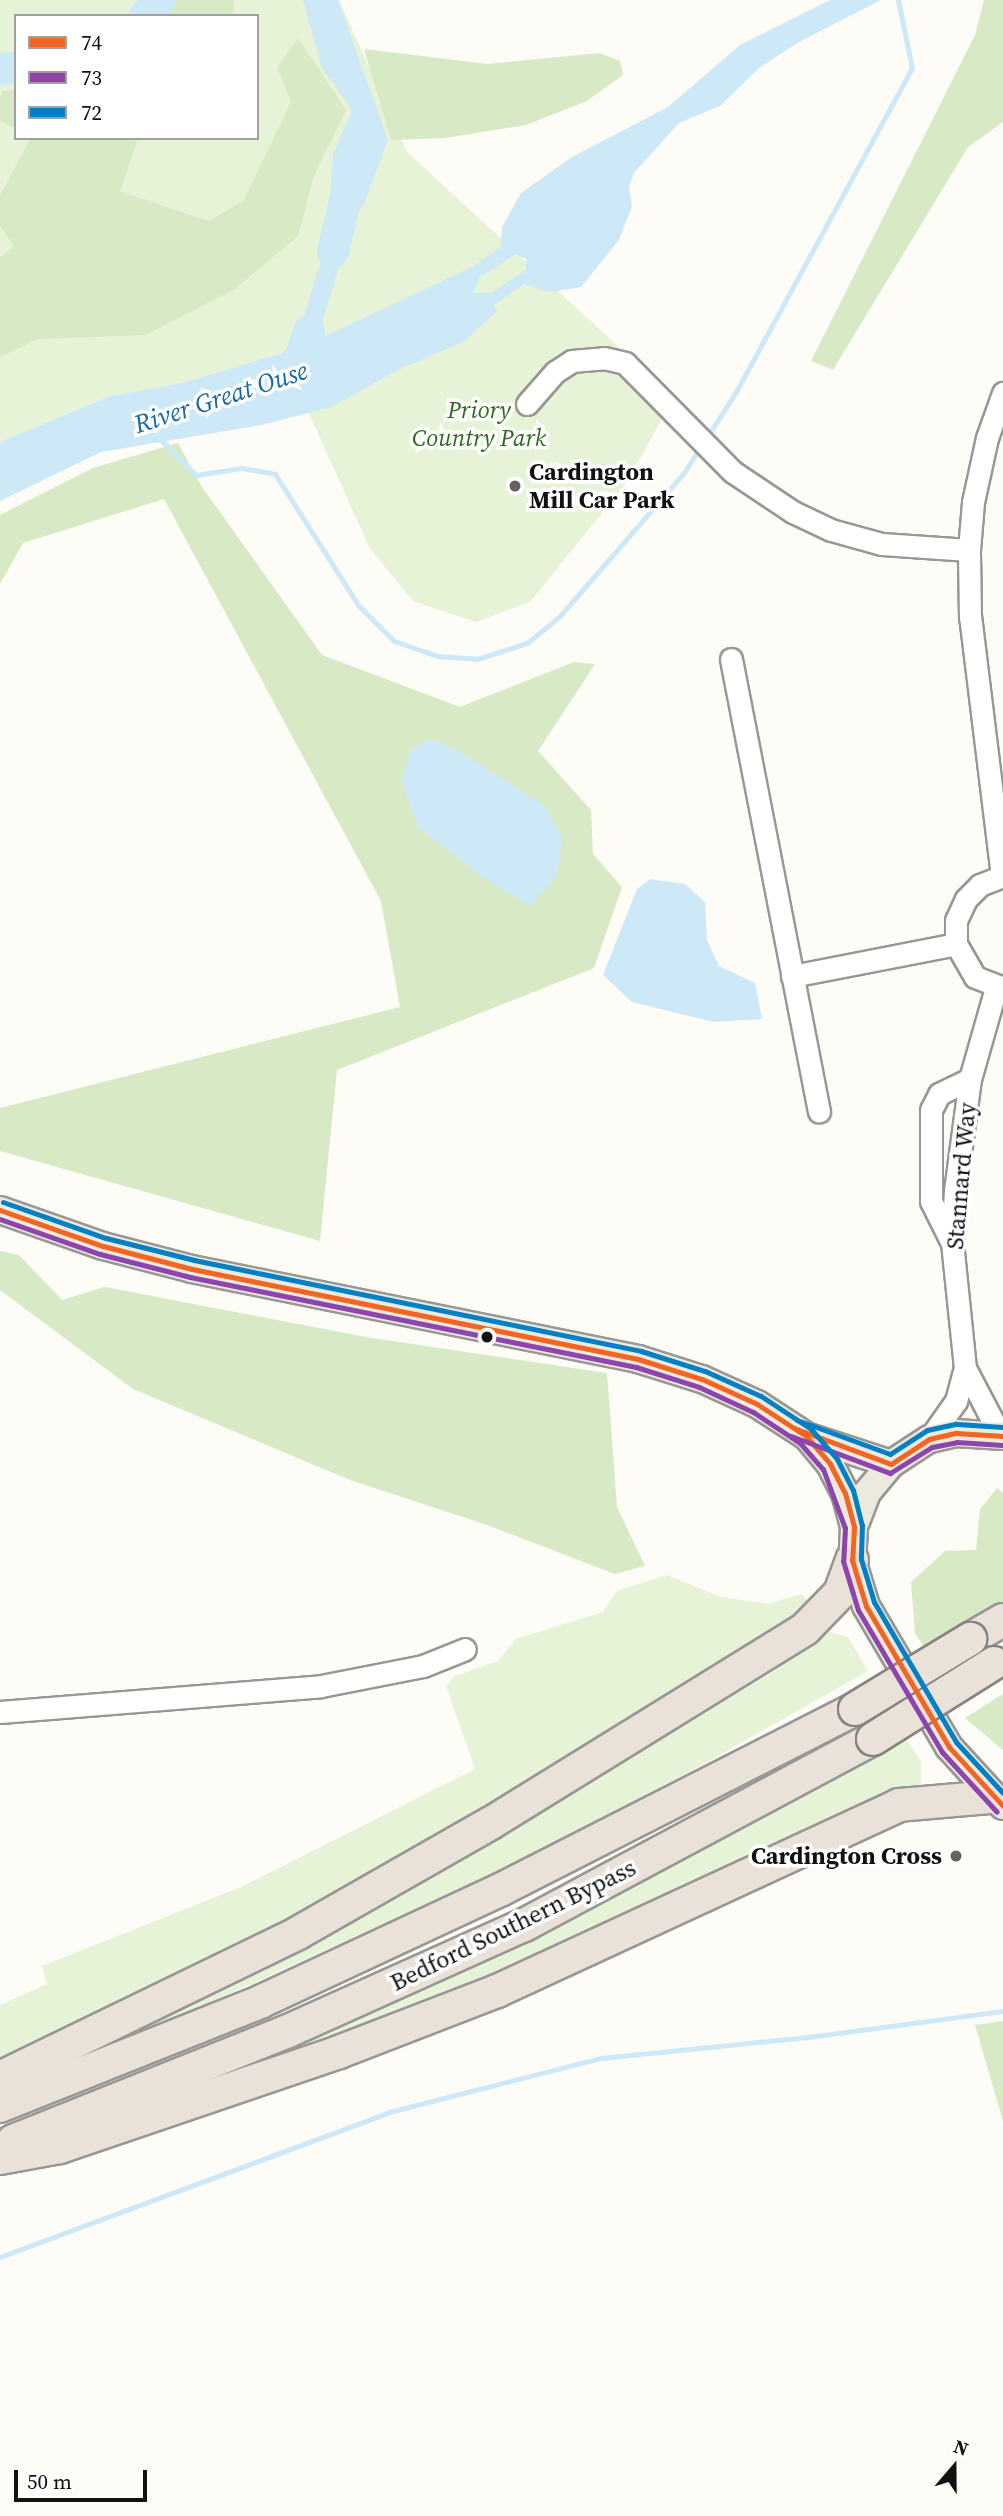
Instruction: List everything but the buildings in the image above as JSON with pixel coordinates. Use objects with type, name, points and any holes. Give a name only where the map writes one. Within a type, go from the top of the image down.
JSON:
[{"type":"highway","points":[[0,2078],[298,1933],[491,1823],[805,1629],[839,1593],[852,1560]]},
{"type":"highway","name":"Bedford Southern Bypass","points":[[0,2106],[261,2001],[425,1925],[855,1709],[1003,1620]]},
{"type":"highway","name":"Bedford Southern Bypass","points":[[0,2146],[288,2031],[524,1925],[873,1739],[998,1661]]},
{"type":"highway","points":[[0,2158],[60,2147],[339,2052],[496,1991],[899,1805],[955,1797],[997,1802]]},
{"type":"main road","points":[[0,1210],[103,1246],[192,1269],[638,1359],[702,1379],[757,1404],[806,1436],[891,1464]]},
{"type":"main road","points":[[997,1802],[949,1747],[866,1606],[852,1560],[854,1527],[867,1493],[891,1464],[929,1439],[956,1433],[1002,1435]]},
{"type":"main road","points":[[806,1436],[830,1464],[845,1493],[854,1527]]},
{"type":"street","points":[[527,404],[567,363],[604,358],[625,363],[662,405],[733,472],[762,495],[831,530],[882,544],[969,551]]},
{"type":"street","points":[[999,988],[975,976],[956,944],[956,920],[965,899],[980,885],[1002,876],[970,617],[969,551],[973,502],[986,438],[1003,393]]},
{"type":"street","points":[[731,659],[818,1112]]},
{"type":"street","points":[[792,976],[956,944]]},
{"type":"street","name":"Stannard Way","points":[[929,1439],[956,1401],[965,1368],[952,1243],[970,1079],[999,988]]},
{"type":"street","points":[[952,1243],[931,1201],[931,1110],[939,1094],[970,1079]]},
{"type":"street","name":"Stannard Way","points":[[965,1368],[1002,1435]]},
{"type":"street","points":[[0,1712],[321,1686],[423,1666],[465,1649]]},
{"type":"green space","name":"Priory Country Park","points":[[0,0],[339,0],[407,152],[674,398],[626,483],[530,602],[476,622],[413,601],[369,547],[282,353],[186,382],[110,396],[0,442]]},
{"type":"green space","points":[[167,0],[234,0],[234,14],[167,14]]},
{"type":"green space","points":[[984,0],[1003,0],[1003,122],[968,147],[833,370],[811,361],[975,35]]},
{"type":"green space","points":[[298,38],[346,110],[314,176],[298,236],[235,289],[145,335],[38,339],[0,357],[0,257],[14,246],[0,226],[0,195],[30,140],[137,140],[120,191],[209,221],[244,200],[291,102],[277,68]]},
{"type":"green space","points":[[364,49],[488,64],[599,53],[620,61],[623,75],[587,101],[526,125],[446,138],[391,140]]},
{"type":"green space","points":[[14,90],[14,128],[0,121],[0,97],[3,91]]},
{"type":"green space","points":[[178,443],[202,487],[322,655],[460,707],[574,662],[595,664],[538,751],[591,810],[593,854],[622,887],[594,968],[337,1070],[320,1241],[0,1151],[0,1108],[400,1007],[381,901],[164,499],[23,543],[0,584],[0,515],[93,468]]},
{"type":"green space","points":[[0,1251],[19,1255],[62,1300],[105,1287],[366,1337],[607,1373],[617,1507],[645,1566],[615,1574],[487,1525],[350,1480],[133,1389],[0,1290]]},
{"type":"green space","points":[[997,1488],[1003,1493],[1003,1604],[926,1650],[915,1633],[911,1582],[945,1551],[976,1550],[980,1509]]},
{"type":"green space","points":[[667,1575],[721,1597],[768,1604],[801,1594],[811,1603],[790,1627],[484,1814],[152,1994],[0,2059],[0,2005],[47,1984],[42,1966],[241,1887],[475,1769],[446,1686],[455,1676],[498,1661],[516,1639],[603,1612],[617,1591]]},
{"type":"green space","points":[[827,1631],[848,1637],[868,1671],[700,1766],[491,1875],[35,2082],[32,2074],[240,1973],[538,1813],[784,1665]]},
{"type":"green space","points":[[1003,1694],[1003,1750],[965,1718]]},
{"type":"green space","points":[[903,1734],[921,1761],[921,1793],[597,1936],[332,2040],[188,2092],[183,2082]]},
{"type":"green space","points":[[1003,2021],[1003,2121],[975,2025]]},
{"type":"water","points":[[303,0],[338,0],[388,140],[364,204],[350,222],[337,219],[330,193],[333,155],[352,110],[322,68]]},
{"type":"water","name":"River Great Ouse","points":[[830,0],[881,0],[799,42],[759,68],[720,106],[679,123],[634,173],[629,187],[632,206],[619,240],[581,287],[549,292],[524,284],[494,305],[497,311],[465,341],[398,370],[331,407],[262,425],[101,452],[0,501],[0,442],[110,396],[186,382],[282,353],[299,339],[311,342],[472,267],[501,247],[502,227],[521,193],[572,157],[668,107],[740,45]],"holes":[[[516,254],[526,259],[526,270],[491,293],[473,293],[480,277]]]},
{"type":"water","points":[[429,738],[459,751],[545,806],[562,839],[557,875],[530,906],[485,879],[418,827],[402,784],[410,751]]},
{"type":"water","points":[[650,879],[685,884],[705,902],[707,940],[719,966],[755,983],[762,1019],[714,1022],[632,1002],[603,975],[637,889]]},
{"type":"waterway","points":[[147,14],[160,0]]},
{"type":"waterway","points":[[707,437],[737,390],[912,68],[898,0]]},
{"type":"waterway","points":[[0,69],[14,68]]},
{"type":"waterway","points":[[333,252],[350,179]]},
{"type":"waterway","points":[[309,331],[333,252]]},
{"type":"waterway","name":"River Great Ouse","points":[[295,375],[309,331]]},
{"type":"waterway","name":"River Great Ouse","points":[[158,437],[196,475],[242,468],[275,474],[358,605],[394,641],[438,656],[477,659],[527,643],[559,617],[683,474],[700,448]]},
{"type":"waterway","points":[[0,2257],[389,2112],[601,2058],[808,2037],[1003,2011]]},
{"type":"transit line","name":"72","points":[[3,1202],[106,1238],[194,1260],[641,1351],[705,1371],[761,1396],[811,1429],[837,1459],[853,1490],[862,1525],[861,1559],[874,1602],[956,1742],[1003,1793]]},
{"type":"transit line","name":"74","points":[[0,1210],[103,1246],[192,1269],[638,1359],[702,1379],[757,1404],[806,1436],[830,1464],[845,1493],[854,1527],[852,1560],[866,1606],[949,1747],[1003,1806]]},
{"type":"transit line","name":"73","points":[[0,1219],[100,1254],[190,1277],[636,1367],[699,1387],[753,1412],[800,1443],[823,1469],[845,1528],[843,1561],[858,1610],[942,1752],[997,1812]]},
{"type":"transit line","name":"72","points":[[797,1420],[890,1454],[927,1430],[956,1424],[1003,1427]]},
{"type":"transit line","name":"74","points":[[794,1428],[891,1464],[929,1439],[956,1433],[1003,1436]]},
{"type":"transit line","name":"73","points":[[791,1436],[890,1473],[932,1447],[957,1442],[1002,1445]]},
{"type":"place","name":"Cardington Mill Car Park","points":[[515,486]]},
{"type":"place","name":"Cardington Cross","points":[[956,1856]]}]
